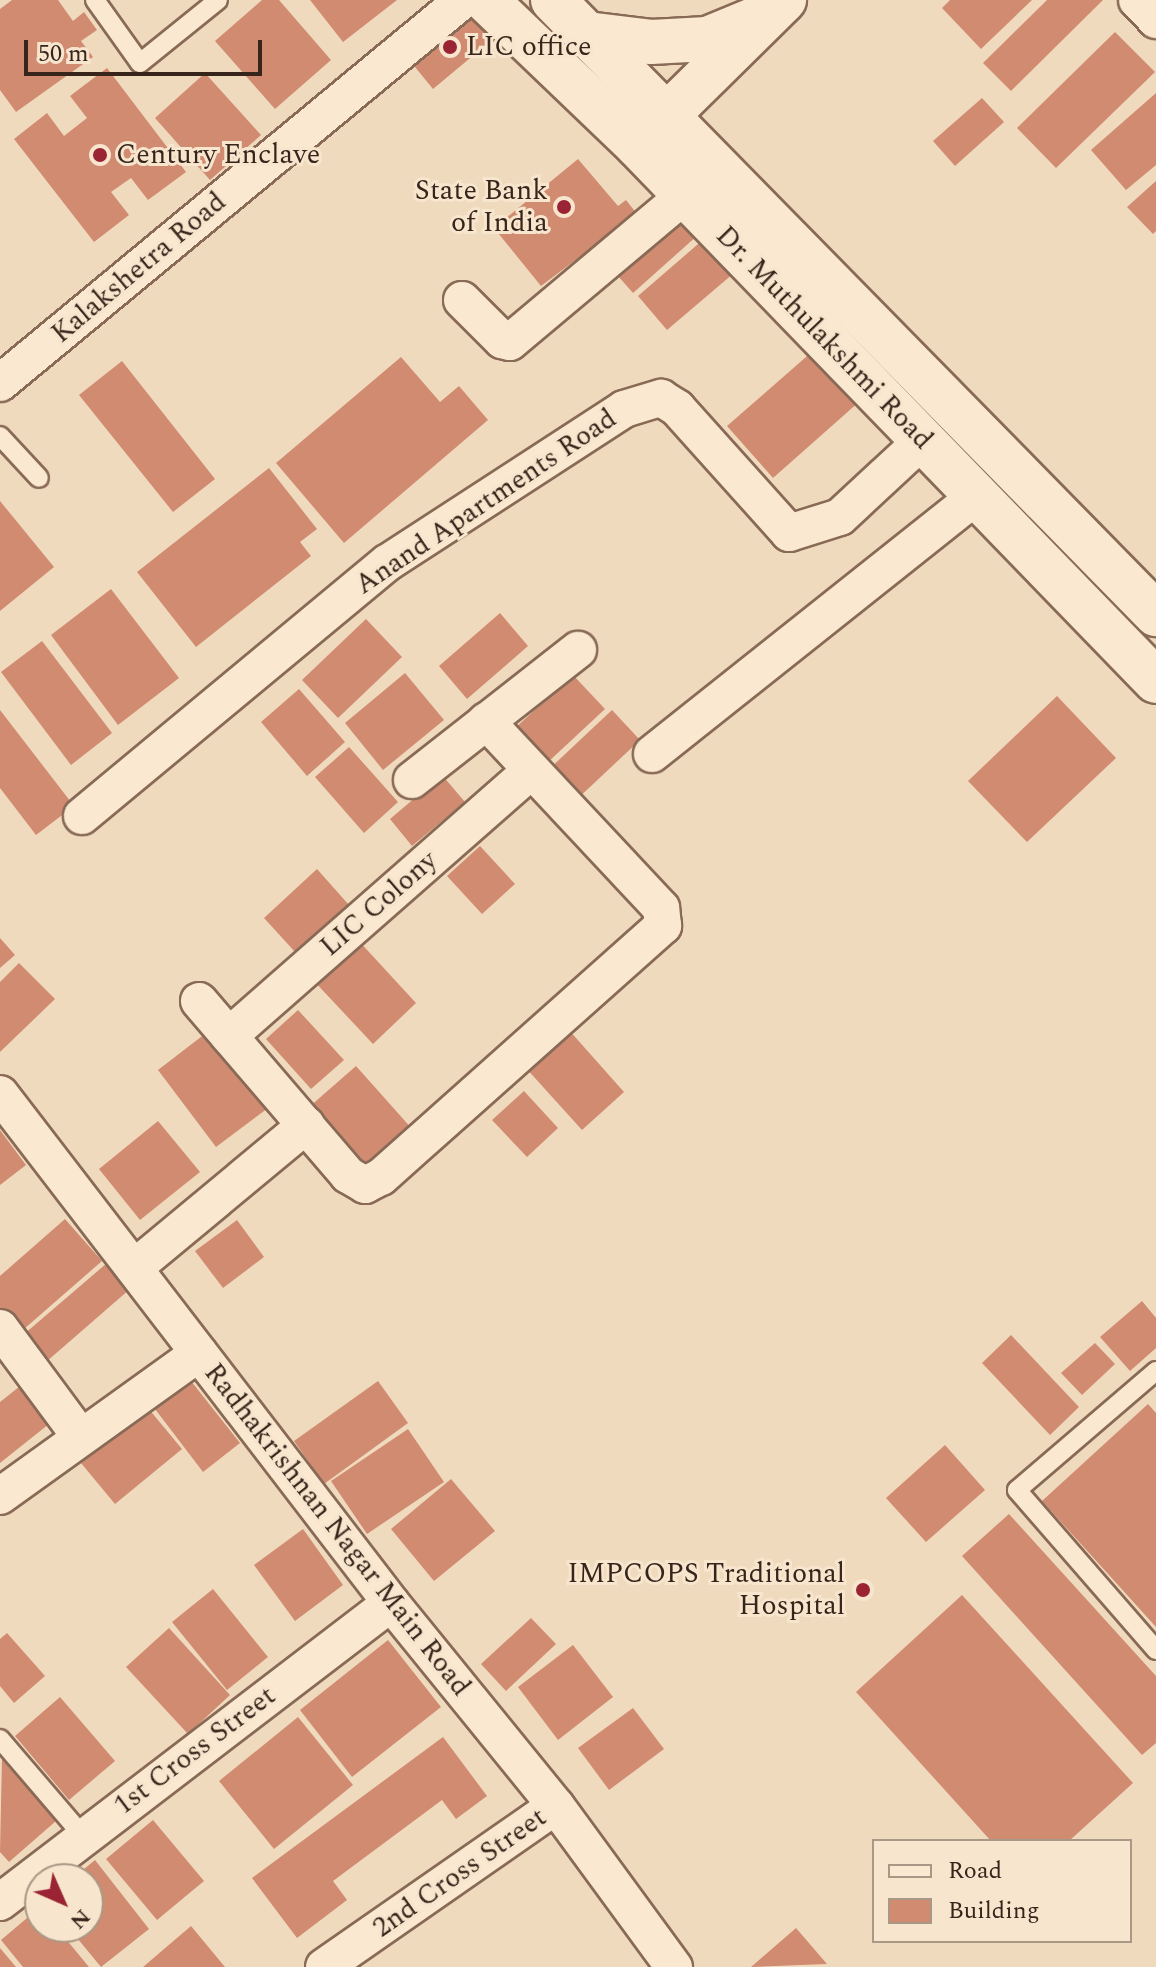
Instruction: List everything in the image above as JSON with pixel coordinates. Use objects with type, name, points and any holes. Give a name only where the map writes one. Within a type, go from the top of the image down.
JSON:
[{"type":"main road","name":"Dr. Muthulakshmi Road","points":[[486,0],[637,145],[1156,681]]},
{"type":"main road","name":"Dr. Muthulakshmi Road","points":[[553,0],[1156,614]]},
{"type":"main road","points":[[637,145],[777,7]]},
{"type":"main road","points":[[587,34],[651,42],[707,39],[777,7]]},
{"type":"street","name":"Kalakshetra Road","points":[[0,383],[463,0]]},
{"type":"street","points":[[1137,0],[1156,20]]},
{"type":"street","points":[[462,300],[502,340],[510,342],[685,195]]},
{"type":"street","name":"Anand Apartments Road","points":[[82,816],[387,563],[624,409],[661,398],[677,408],[789,533],[840,517],[923,440]]},
{"type":"street","points":[[652,754],[976,496]]},
{"type":"street","points":[[412,780],[578,650]]},
{"type":"street","points":[[199,1001],[348,1175],[365,1185],[374,1182],[663,926],[661,908],[530,772],[486,721]]},
{"type":"street","name":"LIC Colony","points":[[229,1036],[530,772]]},
{"type":"street","name":"Radhakrishnan Nagar Main Road","points":[[0,1094],[391,1603],[556,1806],[674,1967]]},
{"type":"street","points":[[134,1268],[306,1125]]},
{"type":"street","points":[[0,1328],[80,1436]]},
{"type":"street","points":[[0,1496],[199,1353]]},
{"type":"street","name":"1st Cross Street","points":[[0,1902],[391,1603]]},
{"type":"street","name":"2nd Cross Street","points":[[324,1967],[556,1806]]},
{"type":"lane","points":[[95,0],[140,63],[218,0]]},
{"type":"lane","points":[[0,436],[39,478]]},
{"type":"lane","points":[[1156,1371],[1017,1490],[1156,1650]]},
{"type":"lane","points":[[0,1739],[83,1836]]},
{"type":"building","name":"Century Enclave","points":[[12,0],[58,0],[73,21],[84,12],[97,30],[81,41],[93,57],[16,112],[0,90],[0,9]]},
{"type":"building","points":[[262,0],[279,0],[331,60],[275,109],[215,41]]},
{"type":"building","points":[[310,0],[397,0],[343,42]]},
{"type":"building","points":[[950,0],[1032,0],[981,49],[942,8]]},
{"type":"building","points":[[1047,0],[1103,0],[1011,91],[983,63]]},
{"type":"building","name":"LIC office","points":[[465,9],[493,39],[433,89],[406,56]]},
{"type":"building","points":[[1115,32],[1155,72],[1056,168],[1017,128]]},
{"type":"building","name":"Century Enclave","points":[[107,68],[186,172],[148,200],[131,178],[111,192],[129,215],[94,242],[14,139],[47,113],[64,136],[87,118],[70,96]]},
{"type":"building","points":[[205,73],[261,135],[210,180],[155,118]]},
{"type":"building","points":[[1156,93],[1156,165],[1126,190],[1091,150]]},
{"type":"building","points":[[982,98],[1004,122],[955,166],[933,141]]},
{"type":"building","points":[[578,159],[618,206],[626,200],[637,214],[541,286],[494,228]]},
{"type":"building","points":[[1156,181],[1156,231],[1153,234],[1127,207]]},
{"type":"building","points":[[668,201],[698,235],[633,293],[603,259]]},
{"type":"building","points":[[705,238],[734,273],[667,330],[638,296]]},
{"type":"building","points":[[814,350],[860,401],[773,478],[727,426]]},
{"type":"building","points":[[401,357],[440,402],[459,386],[488,420],[344,543],[276,463]]},
{"type":"building","points":[[122,361],[215,479],[173,512],[79,395]]},
{"type":"building","points":[[269,468],[317,529],[300,542],[311,556],[196,647],[137,572]]},
{"type":"building","points":[[0,501],[54,567],[0,611]]},
{"type":"building","points":[[111,589],[179,678],[118,725],[51,635]]},
{"type":"building","points":[[500,613],[528,646],[467,699],[439,666]]},
{"type":"building","points":[[366,619],[402,657],[338,718],[302,680]]},
{"type":"building","points":[[42,641],[112,733],[71,765],[1,672]]},
{"type":"building","points":[[405,673],[444,720],[383,770],[345,723]]},
{"type":"building","points":[[573,675],[605,709],[547,763],[515,728]]},
{"type":"building","points":[[299,689],[345,742],[307,776],[261,722]]},
{"type":"building","points":[[1057,696],[1116,758],[1027,842],[968,781]]},
{"type":"building","points":[[0,710],[74,806],[36,835],[0,788]]},
{"type":"building","points":[[612,710],[640,740],[574,802],[546,772]]},
{"type":"building","points":[[349,747],[398,802],[364,833],[315,777]]},
{"type":"building","points":[[442,775],[465,802],[412,846],[390,819]]},
{"type":"building","points":[[480,846],[515,884],[482,914],[447,876]]},
{"type":"building","points":[[317,869],[349,905],[296,953],[264,918]]},
{"type":"building","points":[[0,938],[15,955],[0,968]]},
{"type":"building","points":[[357,939],[416,1003],[373,1044],[313,980]]},
{"type":"building","points":[[19,963],[55,999],[0,1052],[0,982]]},
{"type":"building","points":[[298,1010],[344,1060],[311,1089],[266,1039]]},
{"type":"building","points":[[568,1029],[624,1092],[582,1130],[525,1067]]},
{"type":"building","points":[[210,1030],[268,1108],[216,1147],[158,1070]]},
{"type":"building","points":[[356,1066],[413,1130],[364,1172],[308,1108]]},
{"type":"building","points":[[524,1091],[558,1128],[527,1157],[492,1120]]},
{"type":"building","points":[[158,1121],[200,1172],[140,1220],[99,1169]]},
{"type":"building","points":[[0,1130],[26,1165],[0,1185]]},
{"type":"building","points":[[65,1219],[102,1261],[16,1336],[0,1317],[0,1276]]},
{"type":"building","points":[[237,1220],[264,1257],[223,1288],[195,1251]]},
{"type":"building","points":[[107,1263],[130,1289],[46,1362],[23,1335]]},
{"type":"building","points":[[1142,1301],[1156,1318],[1156,1348],[1130,1371],[1100,1337]]},
{"type":"building","points":[[1011,1335],[1079,1407],[1050,1435],[982,1363]]},
{"type":"building","points":[[1095,1343],[1115,1364],[1082,1395],[1061,1373]]},
{"type":"building","points":[[29,1379],[59,1416],[0,1463],[0,1402]]},
{"type":"building","points":[[191,1381],[240,1443],[203,1472],[155,1409]]},
{"type":"building","points":[[378,1381],[408,1423],[324,1484],[294,1441]]},
{"type":"building","points":[[1148,1404],[1156,1413],[1156,1627],[1042,1501]]},
{"type":"building","points":[[148,1408],[182,1449],[115,1504],[81,1463]]},
{"type":"building","points":[[408,1429],[444,1482],[367,1534],[331,1481]]},
{"type":"building","points":[[945,1445],[985,1490],[926,1542],[886,1498]]},
{"type":"building","points":[[451,1479],[495,1531],[434,1581],[391,1529]]},
{"type":"building","points":[[1009,1514],[1156,1676],[1156,1743],[1142,1755],[962,1556]]},
{"type":"building","points":[[303,1529],[343,1585],[295,1621],[254,1565]]},
{"type":"building","points":[[213,1589],[268,1657],[227,1690],[172,1622]]},
{"type":"building","points":[[962,1595],[1133,1783],[1071,1839],[989,1839],[856,1692]]},
{"type":"building","points":[[531,1618],[556,1644],[506,1691],[481,1664]]},
{"type":"building","points":[[169,1628],[230,1695],[188,1734],[126,1667]]},
{"type":"building","points":[[7,1633],[45,1676],[14,1703],[0,1686],[0,1639]]},
{"type":"building","points":[[388,1640],[441,1707],[352,1777],[300,1710]]},
{"type":"building","points":[[573,1645],[613,1697],[558,1740],[518,1687]]},
{"type":"building","points":[[60,1697],[115,1761],[69,1800],[15,1736]]},
{"type":"building","points":[[633,1708],[664,1749],[609,1790],[578,1748]]},
{"type":"building","points":[[298,1717],[353,1785],[274,1849],[219,1781]]},
{"type":"building","points":[[443,1737],[487,1796],[456,1819],[442,1800],[333,1881],[347,1900],[297,1938],[252,1878]]},
{"type":"building","points":[[2,1758],[56,1821],[9,1862],[0,1852]]},
{"type":"building","points":[[153,1820],[204,1881],[157,1920],[106,1859]]},
{"type":"building","points":[[104,1872],[149,1929],[101,1967],[81,1943],[104,1943]]},
{"type":"building","points":[[24,1921],[24,1943],[69,1943],[89,1967],[23,1967],[1,1940]]},
{"type":"building","points":[[191,1926],[225,1967],[143,1967]]},
{"type":"building","points":[[796,1928],[827,1964],[751,1967]]},
{"type":"building","points":[[0,1948],[16,1967],[0,1967]]},
{"type":"place","name":"LIC office","points":[[450,47]]},
{"type":"place","name":"Century Enclave","points":[[100,155]]},
{"type":"place","name":"State Bank of India","points":[[564,207]]},
{"type":"place","name":"IMPCOPS Traditional Hospital","points":[[863,1590]]}]
